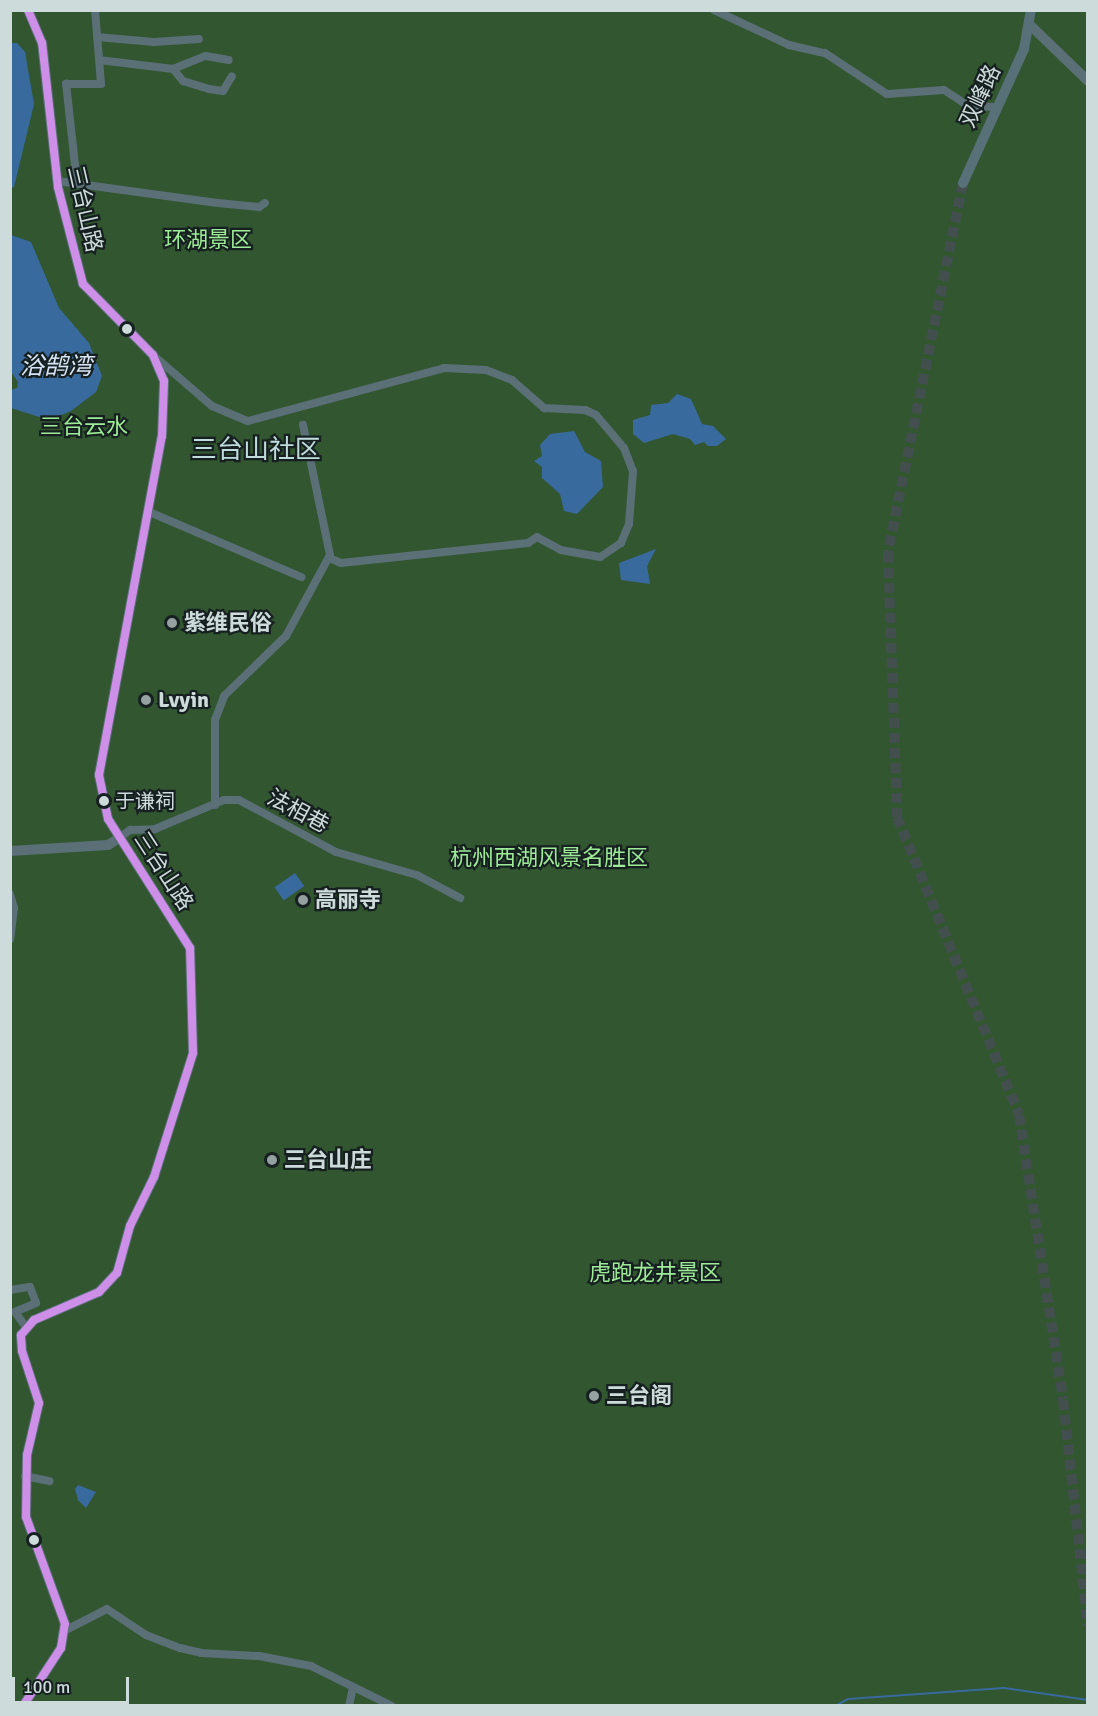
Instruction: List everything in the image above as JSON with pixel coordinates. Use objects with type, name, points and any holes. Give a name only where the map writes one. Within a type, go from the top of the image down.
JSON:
[{"type":"main road","name":"双峰路","points":[[963,183],[995,107],[1024,49],[1031,10]]},
{"type":"street","name":"三台山路","points":[[26,1326],[99,1292],[117,1273],[130,1226],[154,1177],[193,1053],[190,948],[119,838],[101,800],[99,775],[165,407],[164,381],[153,355],[82,284],[57,181],[42,43],[28,10]]},
{"type":"street","points":[[77,183],[66,84],[101,84],[95,10]]},
{"type":"street","points":[[714,10],[789,45],[825,53],[887,94],[944,90],[969,106],[995,107]]},
{"type":"street","points":[[1030,25],[1088,81]]},
{"type":"street","points":[[97,37],[154,42],[200,39]]},
{"type":"street","points":[[99,60],[173,69],[206,56],[230,60]]},
{"type":"street","points":[[173,69],[183,81],[223,91],[232,76]]},
{"type":"street","points":[[57,181],[218,203],[259,207],[265,203]]},
{"type":"street","points":[[153,355],[212,406],[248,421],[444,368],[486,370],[512,380],[544,408],[585,410],[596,415],[624,448],[633,471],[629,525],[621,543],[600,557],[561,550],[537,537],[528,543],[342,563],[329,558]]},
{"type":"street","points":[[215,805],[215,720],[224,696],[286,636],[329,558],[303,425]]},
{"type":"street","points":[[147,511],[301,577]]},
{"type":"street","name":"法相巷","points":[[119,838],[130,830],[181,821],[215,805],[239,800],[336,852],[417,876],[460,898]]},
{"type":"street","points":[[10,851],[108,845],[119,838]]},
{"type":"street","points":[[10,894],[14,908],[10,939]]},
{"type":"street","points":[[10,1290],[30,1287],[36,1303],[15,1312],[26,1326],[21,1335],[22,1351],[39,1403],[25,1476],[26,1517],[50,1575],[64,1630],[61,1648],[22,1706]]},
{"type":"street","points":[[25,1476],[49,1481]]},
{"type":"street","points":[[64,1630],[107,1609],[146,1635],[180,1648],[201,1653],[259,1656],[311,1666],[392,1706]]},
{"type":"street","points":[[349,1706],[353,1687]]},
{"type":"green space","name":"虎跑龙井景区","points":[[11,11],[1087,11],[1087,1705],[11,1705]]},
{"type":"water","points":[[11,43],[17,43],[25,52],[34,104],[14,187],[11,188]]},
{"type":"water","name":"浴鹄湾","points":[[11,235],[31,242],[59,308],[89,343],[102,376],[96,392],[71,411],[49,420],[11,408],[11,390],[17,388],[18,382],[11,372]]},
{"type":"water","points":[[677,394],[691,399],[702,424],[713,426],[726,439],[717,446],[708,446],[704,442],[695,445],[690,439],[673,434],[644,443],[633,434],[633,420],[650,415],[651,405],[668,403]]},
{"type":"water","points":[[574,431],[585,452],[601,461],[603,487],[577,514],[564,511],[560,494],[542,478],[542,467],[534,461],[542,456],[540,445],[550,434]]},
{"type":"water","points":[[656,549],[647,566],[650,584],[621,580],[619,563]]},
{"type":"water","points":[[295,873],[304,886],[284,900],[275,887]]},
{"type":"water","points":[[78,1485],[96,1492],[86,1508],[78,1500],[75,1489]]},
{"type":"waterway","points":[[835,1706],[848,1699],[1004,1688],[1088,1700]]},
{"type":"tunnel","points":[[963,183],[888,553],[897,817],[1019,1115],[1063,1400],[1088,1626]]},
{"type":"transit line","points":[[23,1706],[61,1648],[65,1624],[26,1517],[27,1455],[39,1403],[22,1351],[21,1335],[34,1320],[99,1292],[117,1273],[130,1226],[154,1177],[193,1053],[190,948],[108,819],[99,775],[162,436],[164,381],[153,355],[83,284],[58,187],[42,43],[28,10]]},
{"type":"place","name":"紫维民俗","points":[[172,623]]},
{"type":"place","name":"Lvyin","points":[[146,700]]},
{"type":"place","name":"于谦祠","points":[[104,801]]},
{"type":"place","name":"高丽寺","points":[[303,900]]},
{"type":"place","name":"三台山庄","points":[[272,1160]]},
{"type":"place","name":"三台阁","points":[[594,1396]]},
{"type":"district","name":"三台山社区","points":[[256,451]]},
{"type":"park label","name":"环湖景区","points":[[208,240]]},
{"type":"park label","name":"三台云水","points":[[84,427]]},
{"type":"park label","name":"杭州西湖风景名胜区","points":[[549,858]]}]
